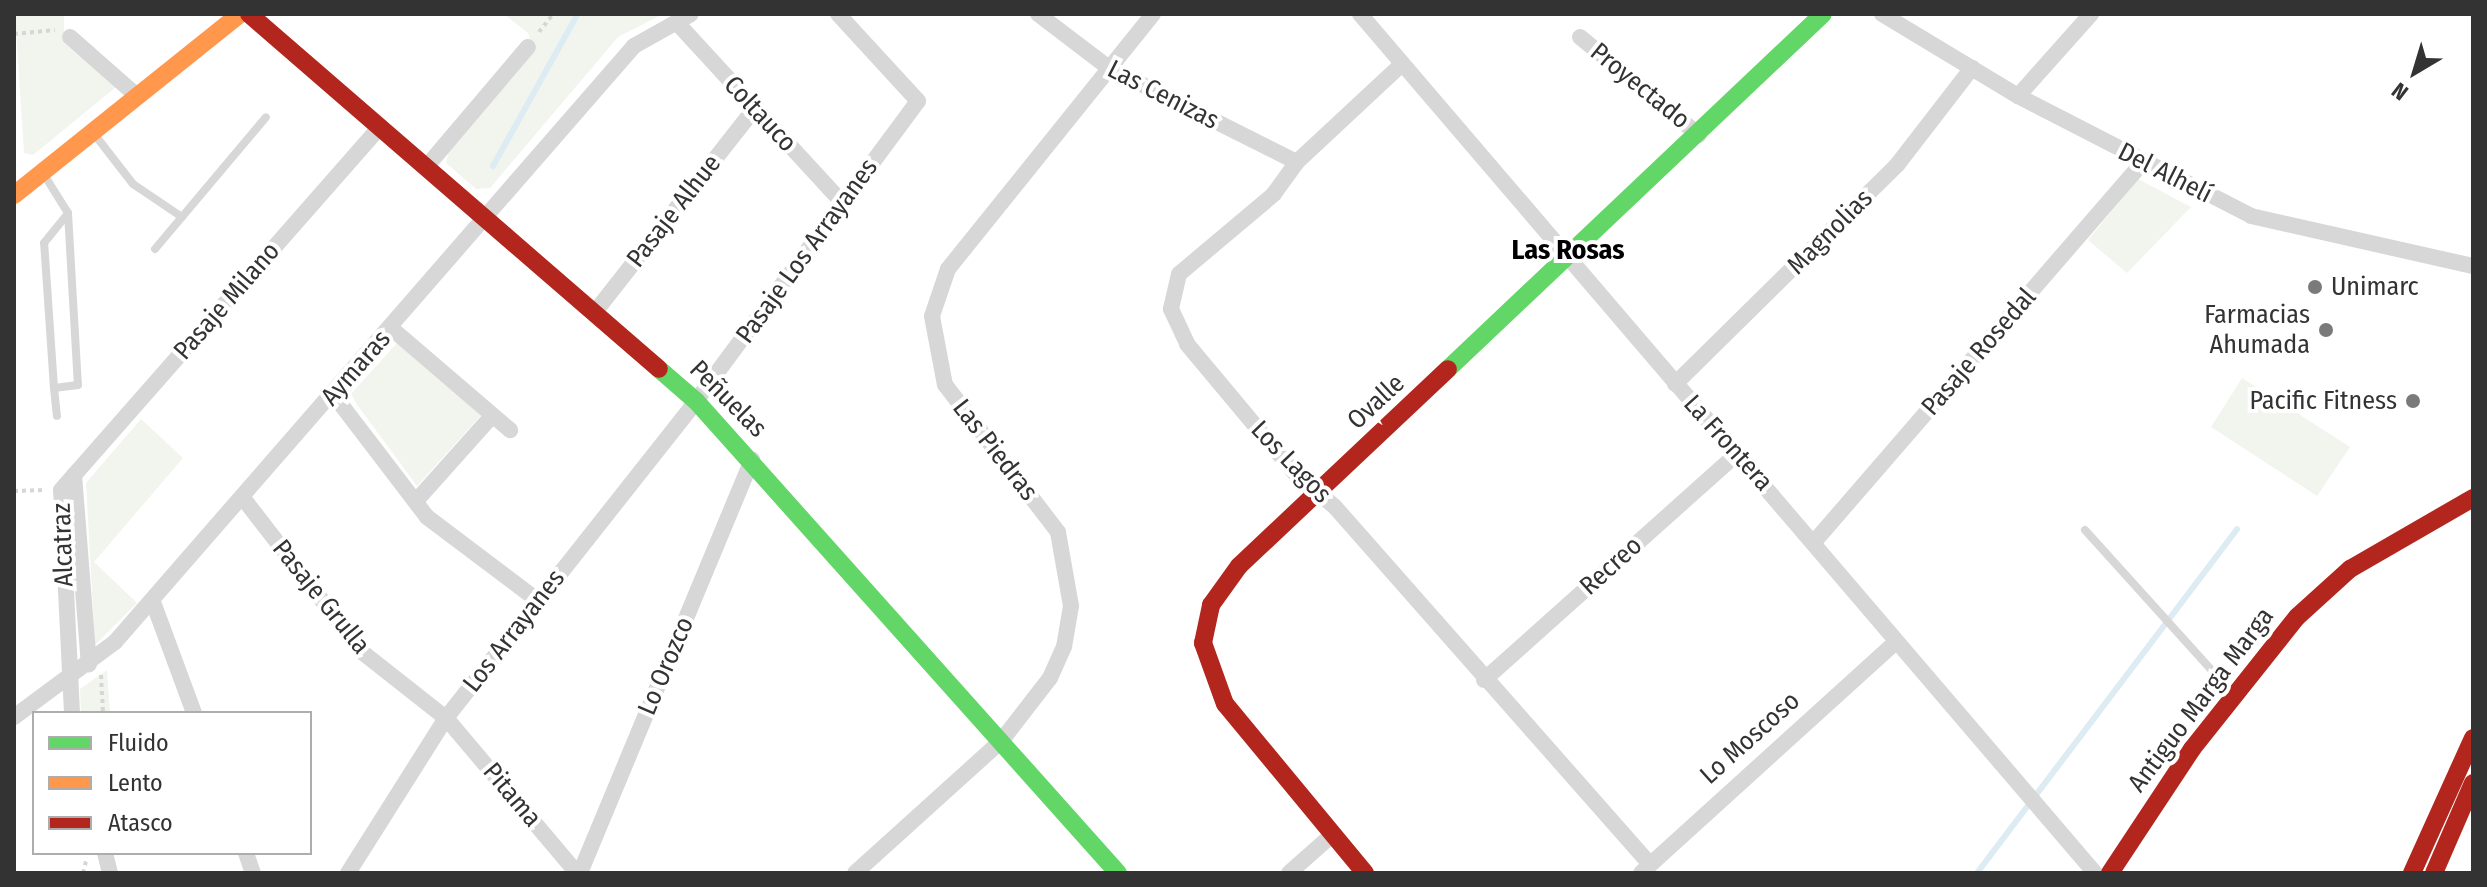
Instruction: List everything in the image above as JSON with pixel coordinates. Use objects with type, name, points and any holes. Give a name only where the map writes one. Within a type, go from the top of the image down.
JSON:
[{"type":"street","points":[[14,195],[240,14]]},
{"type":"street","name":"Peñuelas","points":[[249,14],[696,401],[752,459],[1118,873]]},
{"type":"street","name":"Pasaje Los Arrayanes","points":[[696,401],[918,101],[838,14]]},
{"type":"street","name":"Las Cenizas","points":[[1038,14],[1109,68],[1297,162]]},
{"type":"street","name":"Las Piedras","points":[[855,873],[1002,740],[1050,678],[1064,647],[1067,565],[1058,532],[945,385],[932,316],[948,269],[1153,14]]},
{"type":"street","name":"La Frontera","points":[[1360,14],[1675,384],[1815,541],[1895,643],[2095,873]]},
{"type":"street","name":"Ovalle","points":[[1332,835],[1225,704],[1203,643],[1225,582],[1316,492],[1569,259],[1823,14]]},
{"type":"street","name":"Del Alhelí","points":[[1882,14],[2018,96],[2143,162],[2294,230],[2473,266]]},
{"type":"street","points":[[2018,96],[2091,14]]},
{"type":"street","name":"Coltauco","points":[[685,19],[754,109],[842,202]]},
{"type":"street","name":"Aymaras","points":[[14,717],[95,659],[153,602],[634,46],[685,19]]},
{"type":"street","points":[[70,37],[137,96]]},
{"type":"street","name":"Proyectado","points":[[1580,37],[1699,135]]},
{"type":"street","points":[[427,166],[528,47]]},
{"type":"street","name":"Los Lagos","points":[[1402,64],[1297,162],[1274,194],[1179,274],[1171,309],[1187,344],[1484,680],[1646,869]]},
{"type":"street","name":"Magnolias","points":[[1675,384],[1897,165],[1972,68]]},
{"type":"street","name":"Pasaje Alhue","points":[[595,312],[754,109]]},
{"type":"street","name":"Pasaje Milano","points":[[74,475],[380,127]]},
{"type":"street","name":"Pasaje Rosedal","points":[[1815,541],[2143,162]]},
{"type":"street","points":[[391,328],[510,430]]},
{"type":"street","points":[[333,394],[427,517],[537,600]]},
{"type":"street","name":"Los Arrayanes","points":[[348,873],[446,718],[696,401]]},
{"type":"street","points":[[416,501],[492,416]]},
{"type":"street","name":"Recreo","points":[[1484,680],[1738,453]]},
{"type":"street","name":"Lo Orozco","points":[[579,873],[752,459]]},
{"type":"street","name":"Alcatraz","points":[[72,711],[61,490],[74,475]]},
{"type":"street","name":"Alcatraz","points":[[74,475],[95,659]]},
{"type":"street","name":"Pasaje Grulla","points":[[243,498],[362,652],[446,718]]},
{"type":"street","name":"Antiguo Marga Marga","points":[[2110,873],[2233,695],[2297,617],[2350,569],[2473,498]]},
{"type":"street","points":[[153,602],[193,711]]},
{"type":"street","name":"Lo Moscoso","points":[[1646,869],[1895,643]]},
{"type":"street","name":"Pitama","points":[[446,718],[579,873]]},
{"type":"street","points":[[2412,873],[2473,738]]},
{"type":"street","points":[[2434,873],[2473,783]]},
{"type":"street","points":[[1289,873],[1332,835],[1365,873]]},
{"type":"lane","points":[[155,249],[266,117]]},
{"type":"lane","points":[[92,131],[133,184],[182,217]]},
{"type":"lane","points":[[43,172],[68,213],[78,385],[54,388]]},
{"type":"lane","points":[[57,416],[44,243],[68,213]]},
{"type":"lane","points":[[2085,530],[2233,695]]},
{"type":"path","points":[[528,47],[553,14]]},
{"type":"path","points":[[14,34],[61,29],[70,37]]},
{"type":"path","points":[[14,491],[61,490]]},
{"type":"path","points":[[95,659],[103,711]]},
{"type":"shaded area","points":[[15,14],[64,14],[64,43],[116,87],[33,155],[24,153]]},
{"type":"shaded area","points":[[504,14],[663,14],[618,37],[490,188],[476,189],[446,163],[449,149],[533,49],[528,33]]},
{"type":"shaded area","points":[[2138,179],[2191,207],[2127,273],[2088,240]]},
{"type":"shaded area","points":[[398,342],[482,414],[417,486],[350,395]]},
{"type":"shaded area","points":[[2242,378],[2350,447],[2317,496],[2211,427]]},
{"type":"shaded area","points":[[141,419],[183,458],[94,562],[137,603],[95,645],[86,483]]},
{"type":"shaded area","points":[[107,670],[110,711],[81,711],[80,689]]},
{"type":"waterway","points":[[493,166],[577,15]]},
{"type":"waterway","points":[[1977,873],[2237,529]]},
{"type":"traffic: fast","points":[[1448,369],[1823,14]]},
{"type":"traffic: fast","points":[[659,369],[696,401],[1118,873]]},
{"type":"traffic: slow","points":[[14,195],[240,14]]},
{"type":"traffic: jam","points":[[249,14],[659,369]]},
{"type":"traffic: jam","points":[[1365,873],[1225,704],[1203,643],[1211,605],[1239,566],[1448,369]]},
{"type":"traffic: jam","points":[[2110,873],[2192,749],[2297,617],[2350,569],[2473,498]]},
{"type":"traffic: jam","points":[[2412,873],[2473,738]]},
{"type":"traffic: jam","points":[[2434,873],[2473,783]]},
{"type":"place","name":"Unimarc","points":[[2315,287]]},
{"type":"place","name":"Farmacias Ahumada","points":[[2326,330]]},
{"type":"place","name":"Pacific Fitness","points":[[2413,401]]},
{"type":"district","name":"Las Rosas","points":[[1568,250]]}]
